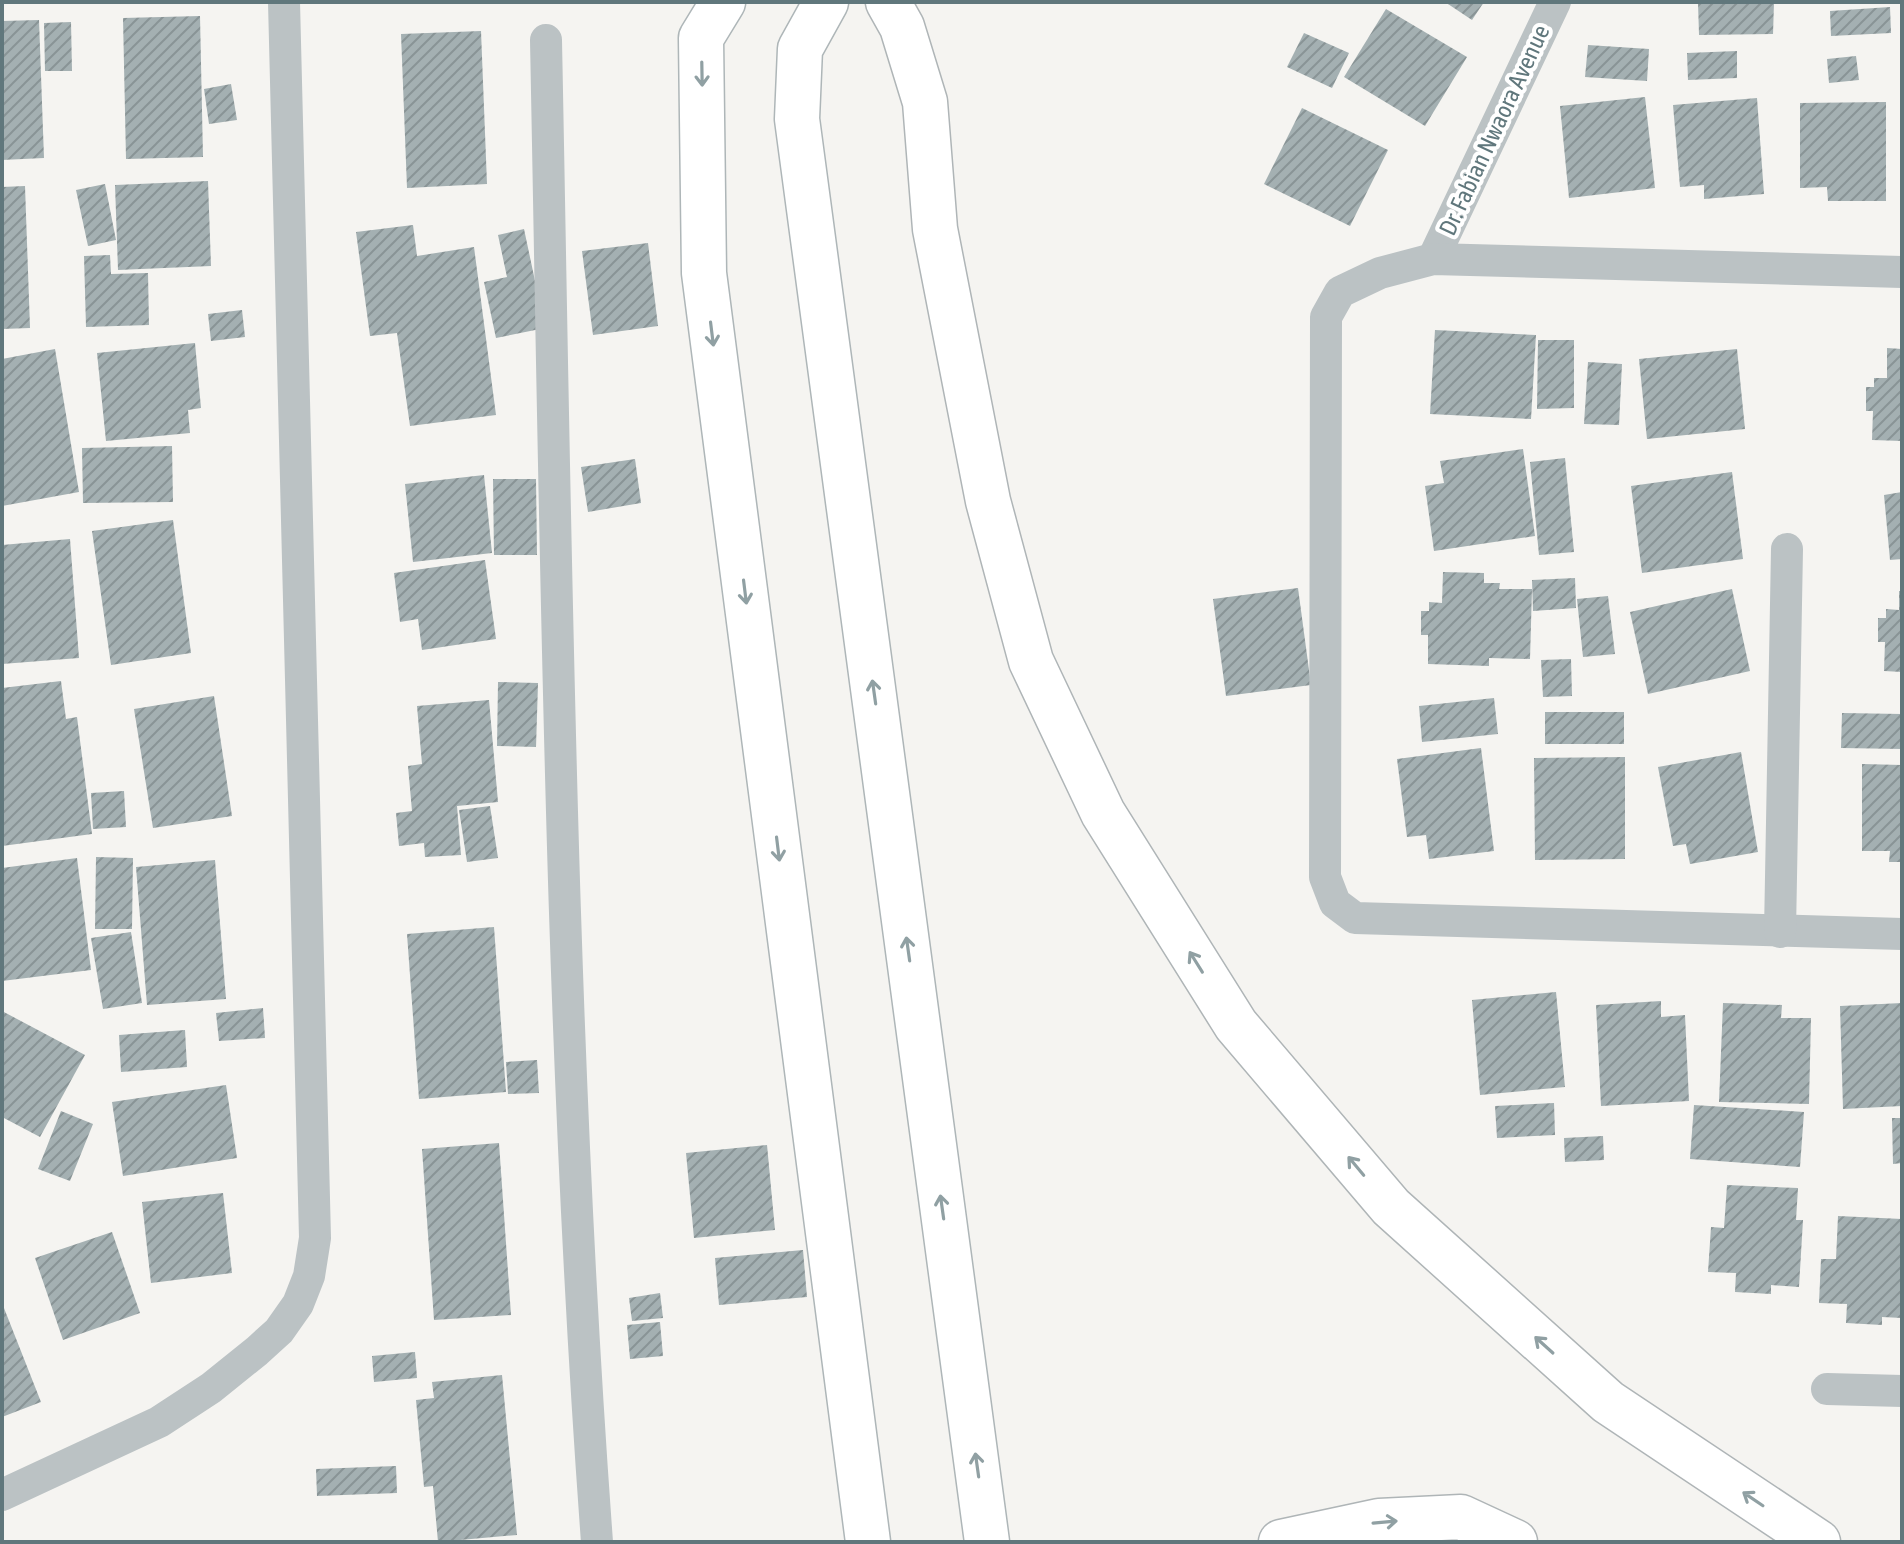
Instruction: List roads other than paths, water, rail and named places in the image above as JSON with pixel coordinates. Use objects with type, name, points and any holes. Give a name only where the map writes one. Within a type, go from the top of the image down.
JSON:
[{"type":"main road","points":[[723,2],[701,38],[704,273],[868,1542]]},
{"type":"main road","points":[[826,2],[800,49],[797,119],[987,1542]]},
{"type":"main road","points":[[888,2],[902,27],[925,102],[935,229],[992,515],[1031,661],[1103,813],[1236,1025],[1391,1207],[1608,1402],[1818,1542]]},
{"type":"main road","points":[[1281,1542],[1379,1521],[1461,1517],[1515,1542]]},
{"type":"street","points":[[2,1495],[159,1422],[211,1388],[279,1331],[298,1304],[309,1276],[315,1238],[284,2]]},
{"type":"street","name":"Dr. Fabian Nwaora Avenue","points":[[1433,259],[1555,2]]},
{"type":"street","points":[[546,40],[565,956],[586,1386],[597,1542]]},
{"type":"street","points":[[1902,272],[1433,259],[1380,273],[1340,292],[1326,317],[1325,877],[1335,903],[1355,918],[1902,934]]},
{"type":"street","points":[[1780,932],[1787,549]]},
{"type":"street","points":[[1827,1389],[1902,1391]]}]
